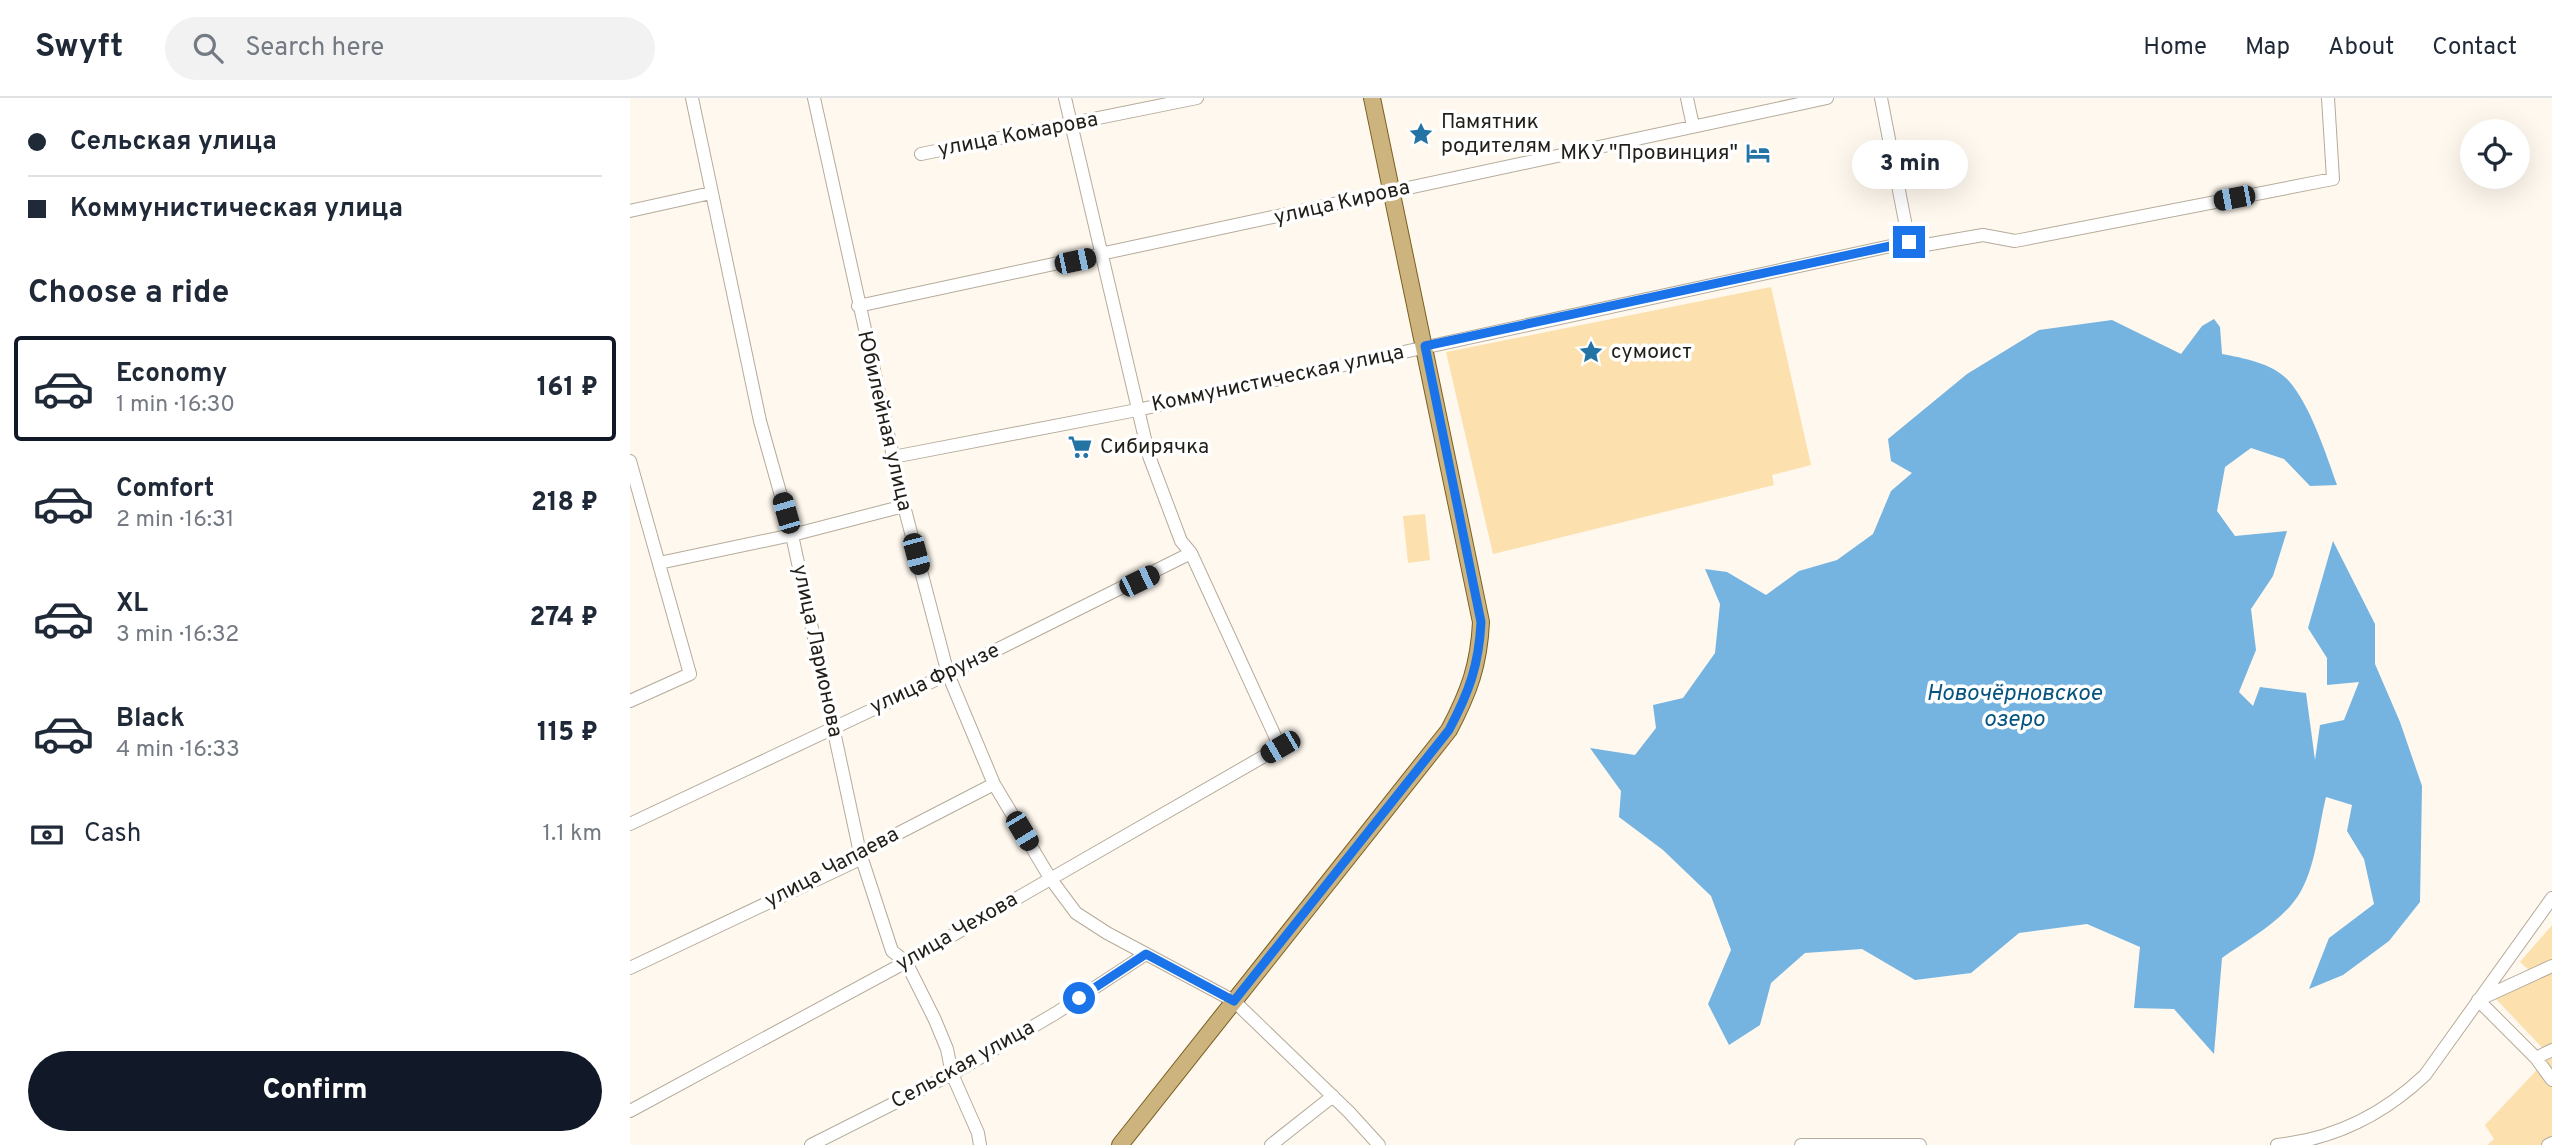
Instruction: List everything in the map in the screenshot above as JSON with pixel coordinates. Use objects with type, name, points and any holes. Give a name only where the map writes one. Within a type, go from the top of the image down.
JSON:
[{"type":"main road","points":[[1120,1145],[1449,730],[1466,696],[1479,656],[1481,622],[1372,98]]},
{"type":"street","name":"улица Ларионова","points":[[692,98],[760,421],[792,536],[860,853],[892,951],[906,962],[947,1049],[952,1074],[978,1133],[980,1145]]},
{"type":"street","name":"Юбилейная улица","points":[[814,98],[904,506],[948,674],[994,784],[1051,878],[1076,913],[1234,1001],[1333,1096],[1379,1145]]},
{"type":"street","points":[[1065,98],[1149,456],[1181,541],[1191,553]]},
{"type":"street","name":"улица Комарова","points":[[921,154],[1072,126],[1197,98]]},
{"type":"street","points":[[1687,98],[1693,126]]},
{"type":"street","name":"улица Кирова","points":[[858,306],[1827,98]]},
{"type":"street","points":[[1881,98],[1909,242]]},
{"type":"street","name":"Коммунистическая улица","points":[[893,457],[1138,410],[1909,242],[1925,246],[1983,235],[2015,241],[2333,179],[2328,98]]},
{"type":"street","points":[[630,211],[711,193]]},
{"type":"street","points":[[630,461],[690,674],[630,701]]},
{"type":"street","points":[[659,563],[792,536],[904,506]]},
{"type":"street","points":[[1163,569],[1181,541]]},
{"type":"street","name":"улица Фрунзе","points":[[630,824],[948,674],[1191,553]]},
{"type":"street","name":"улица Чехова","points":[[630,1111],[906,962],[1280,747],[1191,553]]},
{"type":"street","name":"улица Чапаева","points":[[630,968],[856,861],[860,853],[994,784]]},
{"type":"street","points":[[2277,1145],[2336,1133],[2403,1095],[2425,1075],[2552,898]]},
{"type":"street","name":"Сельская улица","points":[[811,1145],[952,1074],[1056,1013],[1146,954]]},
{"type":"street","points":[[2478,1000],[2552,966]]},
{"type":"street","points":[[2478,1000],[2536,1058],[2552,1080]]},
{"type":"street","points":[[2536,1058],[2552,1050]]},
{"type":"street","points":[[1271,1145],[1333,1096]]},
{"type":"street","points":[[1801,1145],[1920,1145]]},
{"type":"shaded area","points":[[1771,287],[1811,465],[1772,475],[1774,485],[1493,554],[1446,352]]},
{"type":"shaded area","points":[[1425,514],[1430,560],[1408,563],[1403,516]]},
{"type":"shaded area","points":[[2552,925],[2552,1145],[2487,1145],[2494,1139],[2485,1125],[2550,1056],[2495,998],[2538,978],[2520,962]]},
{"type":"water","name":"Новочёрновское озеро","points":[[2214,319],[2220,327],[2222,354],[2274,369],[2296,390],[2317,430],[2337,485],[2310,486],[2284,459],[2251,448],[2225,467],[2217,511],[2235,536],[2287,531],[2273,576],[2251,609],[2256,650],[2239,692],[2253,706],[2260,687],[2306,693],[2315,760],[2320,725],[2344,720],[2359,682],[2327,685],[2327,658],[2308,628],[2333,541],[2375,624],[2375,664],[2400,722],[2422,786],[2420,902],[2389,941],[2343,975],[2309,989],[2329,938],[2374,904],[2364,859],[2347,831],[2352,805],[2326,797],[2313,861],[2298,896],[2273,923],[2222,958],[2214,1054],[2174,1009],[2134,1008],[2140,947],[2087,924],[2019,933],[1971,973],[1915,980],[1862,949],[1805,953],[1771,983],[1760,1025],[1729,1045],[1708,1004],[1731,950],[1711,896],[1663,850],[1619,817],[1621,791],[1590,748],[1635,755],[1656,728],[1653,705],[1683,698],[1715,653],[1720,604],[1705,569],[1727,572],[1766,595],[1799,571],[1837,560],[1873,534],[1891,491],[1912,473],[1891,461],[1888,439],[1967,374],[2039,330],[2112,320],[2181,354],[2202,326]]},
{"type":"place","name":"Памятник родителям","points":[[1421,134]]},
{"type":"place","name":"МКУ \"Провинция\"","points":[[1758,153]]},
{"type":"place","name":"сумоист","points":[[1591,352]]},
{"type":"place","name":"Сибирячка","points":[[1080,447]]},
{"type":"route","points":[[1079,998],[1146,954],[1234,1001],[1449,730],[1466,696],[1479,656],[1481,622],[1425,346],[1909,242]]}]
